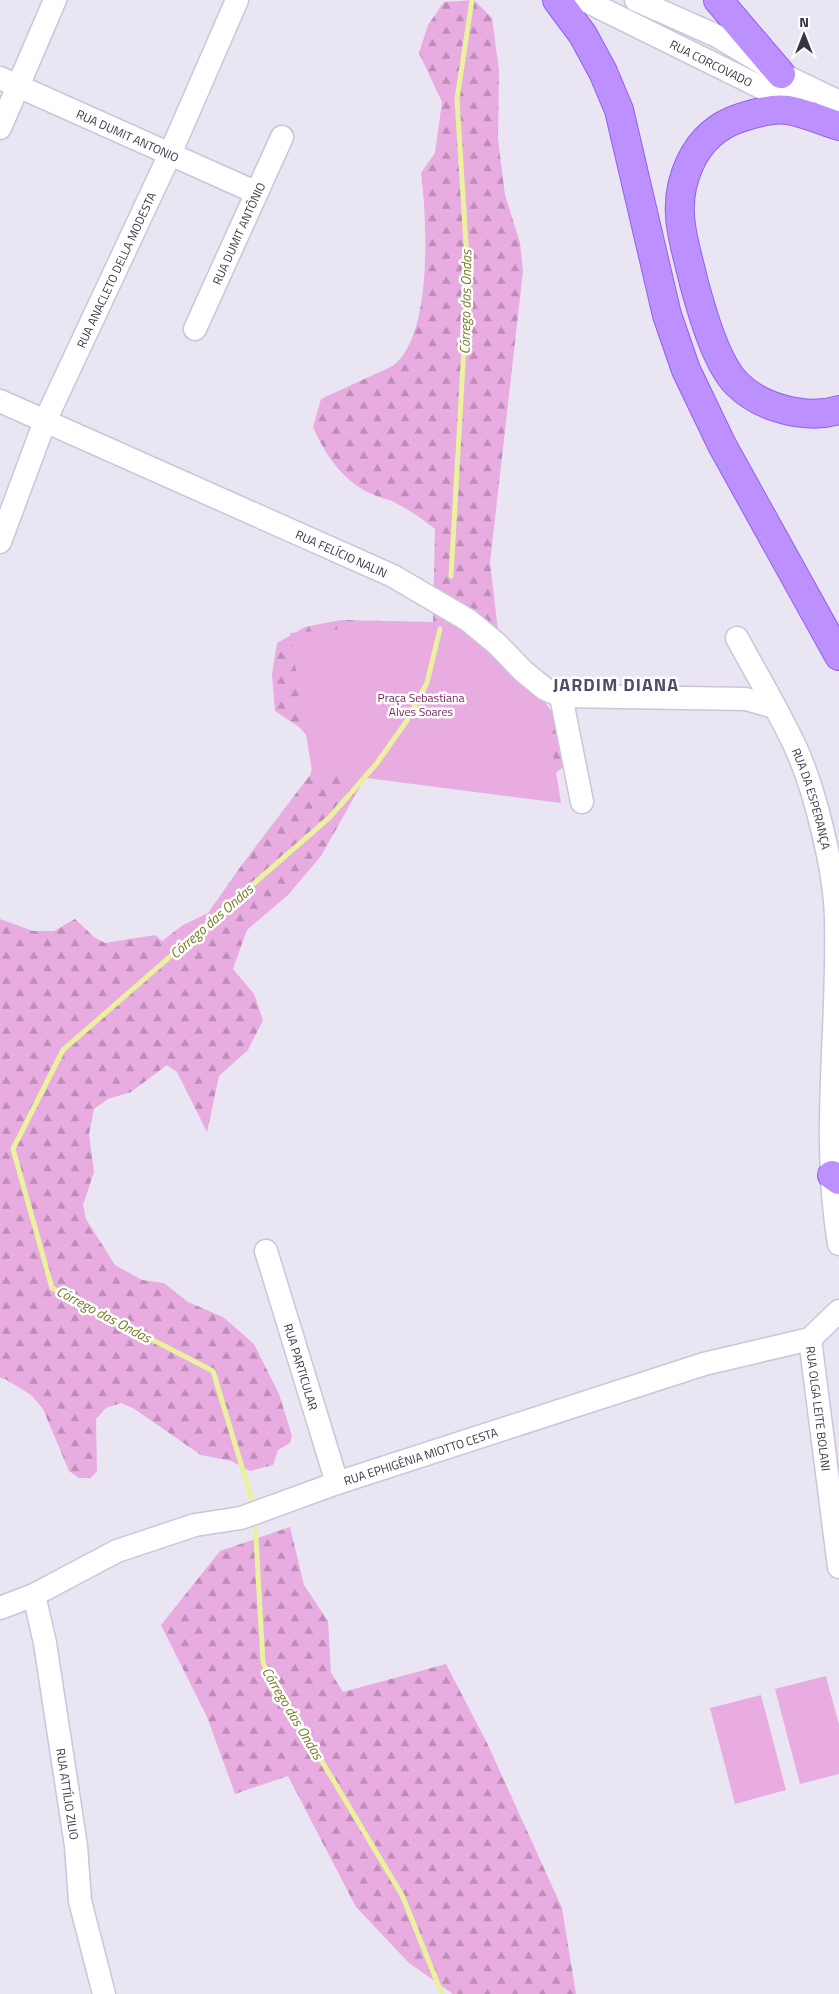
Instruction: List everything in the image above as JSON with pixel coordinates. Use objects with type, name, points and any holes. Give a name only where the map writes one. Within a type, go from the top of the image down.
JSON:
[{"type":"main road","points":[[558,0],[583,35],[603,72],[619,110],[666,315],[686,370],[722,445],[839,656]]},
{"type":"main road","points":[[718,0],[780,74]]},
{"type":"main road","points":[[839,126],[788,110],[760,112],[731,121],[708,136],[689,161],[681,191],[681,230],[705,323],[720,356],[736,384],[767,404],[799,413],[830,413],[839,410]]},
{"type":"street","points":[[0,128],[9,82],[55,0]]},
{"type":"street","name":"RUA ANACLETO DELLA MODESTA","points":[[0,542],[45,421],[170,154],[237,0]]},
{"type":"street","name":"RUA CORCOVADO","points":[[584,0],[839,126]]},
{"type":"street","name":"RUA CORCOVADO","points":[[636,0],[717,36],[780,74],[839,102]]},
{"type":"street","name":"RUA DUMIT ANTONIO","points":[[9,82],[255,192]]},
{"type":"street","name":"RUA DUMIT ANTÔNIO","points":[[194,329],[255,192],[282,138]]},
{"type":"street","name":"RUA FELÍCIO NALIN","points":[[0,401],[394,576],[468,620],[545,689],[561,696]]},
{"type":"street","name":"RUA DA ESPERANÇA","points":[[737,638],[794,744],[807,776],[832,876],[836,919],[831,1106],[839,1244]]},
{"type":"street","points":[[582,802],[561,696],[746,699],[774,707]]},
{"type":"street","name":"RUA PARTICULAR","points":[[266,1251],[337,1483]]},
{"type":"street","points":[[810,1339],[839,1311]]},
{"type":"street","name":"RUA EPHIGÊNIA MIOTTO CESTA","points":[[0,1608],[34,1595],[117,1551],[195,1525],[241,1518],[298,1499],[337,1483],[704,1364],[810,1339]]},
{"type":"street","name":"RUA OLGA LEITE BOLANI","points":[[810,1339],[839,1567]]},
{"type":"street","name":"RUA ATTÍLIO ZILIO","points":[[34,1595],[44,1643],[76,1846],[80,1901],[104,1994]]},
{"type":"green space","points":[[474,0],[492,18],[499,70],[498,139],[505,195],[520,243],[523,271],[490,563],[502,664],[540,697],[555,717],[563,741],[562,768],[538,787],[366,776],[321,856],[288,895],[247,930],[233,969],[254,994],[263,1020],[248,1050],[219,1076],[207,1132],[177,1072],[167,1065],[131,1092],[108,1099],[94,1109],[89,1134],[94,1172],[83,1205],[86,1219],[115,1265],[142,1280],[164,1283],[188,1302],[223,1317],[254,1344],[279,1394],[292,1436],[290,1443],[278,1450],[273,1465],[250,1471],[231,1461],[201,1455],[133,1408],[121,1403],[106,1408],[96,1419],[97,1471],[91,1478],[79,1478],[69,1471],[43,1409],[31,1395],[5,1379],[0,1378],[0,919],[33,931],[54,931],[75,919],[94,937],[105,943],[155,935],[162,941],[183,925],[208,913],[310,775],[319,748],[299,727],[275,711],[272,675],[277,643],[305,627],[341,620],[433,622],[435,529],[404,507],[357,486],[334,464],[313,427],[321,399],[394,365],[407,350],[416,328],[421,303],[425,246],[425,218],[421,173],[435,153],[442,102],[419,53],[428,25],[444,2]]},
{"type":"green space","name":"Praça Sebastiana Alves Soares","points":[[422,623],[453,626],[545,702],[561,803],[312,771],[290,633]]},
{"type":"green space","points":[[290,1527],[304,1585],[328,1621],[331,1673],[343,1692],[446,1664],[488,1745],[562,1908],[576,1994],[453,1994],[409,1963],[356,1907],[288,1776],[235,1794],[207,1717],[161,1625],[220,1551]]},
{"type":"green space","points":[[826,1676],[839,1725],[839,1774],[800,1784],[775,1689]]},
{"type":"green space","points":[[761,1695],[786,1790],[735,1804],[710,1708]]},
{"type":"waterway","name":"Córrego das Ondas","points":[[451,576],[468,276],[457,99],[472,0]]},
{"type":"waterway","name":"Córrego das Ondas","points":[[254,1507],[213,1371],[52,1288],[13,1149],[63,1050],[329,818],[377,763],[406,722],[427,683],[440,629]]},
{"type":"waterway","name":"Córrego das Ondas","points":[[255,1520],[263,1663],[402,1895],[442,1994]]},
{"type":"district","name":"JARDIM DIANA","points":[[616,684]]}]
